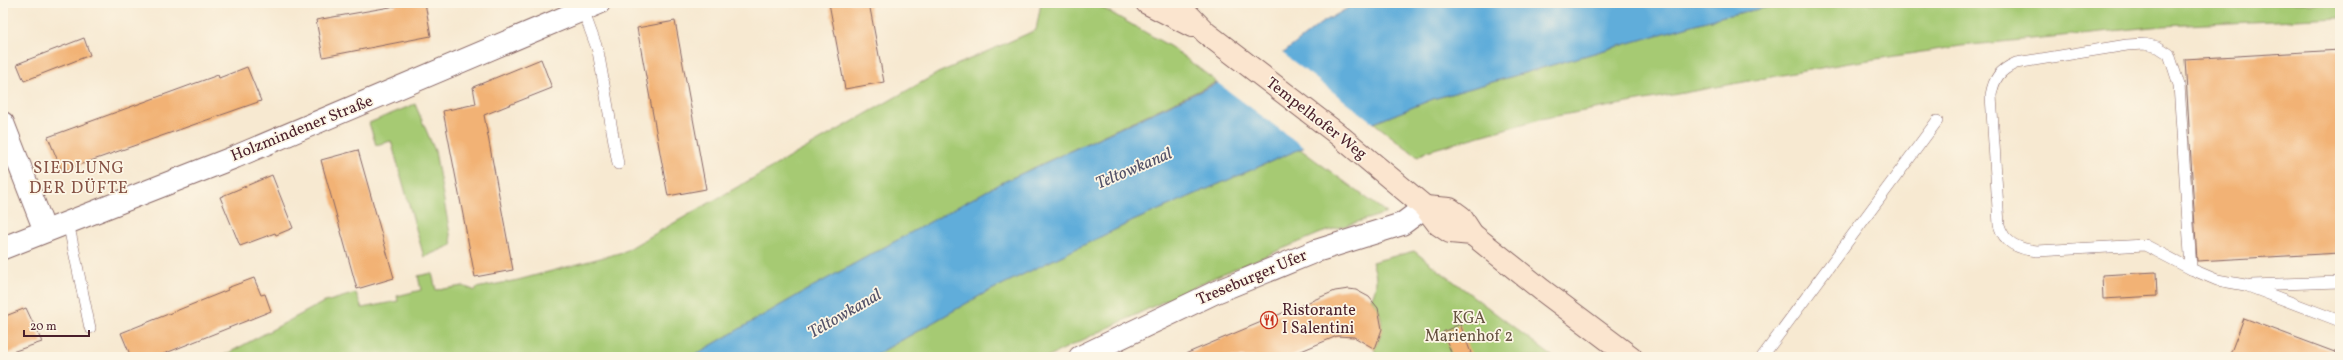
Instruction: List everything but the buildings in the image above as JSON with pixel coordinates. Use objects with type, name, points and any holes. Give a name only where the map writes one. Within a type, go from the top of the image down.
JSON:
[{"type":"street","name":"Tempelhofer Weg","points":[[1147,3],[1206,33]]},
{"type":"street","name":"Tempelhofer Weg","points":[[1177,3],[1206,33],[1335,132],[1425,207]]},
{"type":"street","name":"Holzmindener Straße","points":[[3,248],[360,105],[591,6]]},
{"type":"street","points":[[3,123],[45,231]]},
{"type":"street","points":[[1425,207],[1450,209],[1461,217],[1472,234],[1542,290],[1631,357]]},
{"type":"street","name":"Treseburger Ufer","points":[[1080,357],[1216,292],[1309,254],[1402,224],[1425,207]]},
{"type":"lane","points":[[591,6],[618,164]]},
{"type":"lane","points":[[2191,269],[2179,85],[2169,54],[2158,47],[2144,44],[2127,45],[2016,63],[2006,68],[1998,75],[1993,84],[1991,95],[1999,224],[2001,234],[2009,243],[2019,248],[2036,251],[2145,245],[2191,269],[2217,280],[2245,285],[2340,321]]},
{"type":"lane","points":[[1762,357],[1937,121]]},
{"type":"lane","points":[[68,222],[90,328]]},
{"type":"lane","points":[[2245,285],[2340,282]]},
{"type":"green space","points":[[1041,3],[1094,3],[1171,47],[1217,82],[999,184],[812,287],[691,357],[221,357],[322,303],[356,293],[362,308],[398,301],[397,296],[421,290],[418,276],[432,273],[436,290],[463,286],[476,291],[476,288],[518,280],[623,252],[938,73],[1036,30]]},
{"type":"green space","points":[[1789,3],[2340,3],[2340,18],[2162,26],[1961,46],[1843,64],[1540,119],[1427,151],[1418,157],[1374,123],[1433,99],[1724,16]]},
{"type":"green space","points":[[415,104],[435,151],[452,245],[424,257],[391,141],[376,145],[369,123]]},
{"type":"green space","points":[[1300,149],[1387,213],[1321,233],[1217,276],[1047,357],[872,357],[983,294],[1133,221]]},
{"type":"green space","name":"KGA Marienhof 2","points":[[1414,251],[1553,357],[1378,357],[1374,349],[1380,337],[1382,324],[1379,311],[1371,299],[1376,285],[1375,272],[1372,262]]},
{"type":"water","name":"Teltowkanal","points":[[1357,3],[1789,3],[1724,16],[1433,99],[1374,123],[1300,149],[1133,221],[983,294],[872,357],[691,357],[812,287],[999,184],[1285,52],[1320,24]]},
{"type":"pier","points":[[1281,52],[1376,125],[1306,149],[1215,81]]},
{"type":"place","name":"Ristorante I Salentini","points":[[1269,320]]},
{"type":"district","name":"SIEDLUNG DER DÜFTE","points":[[79,178]]}]
